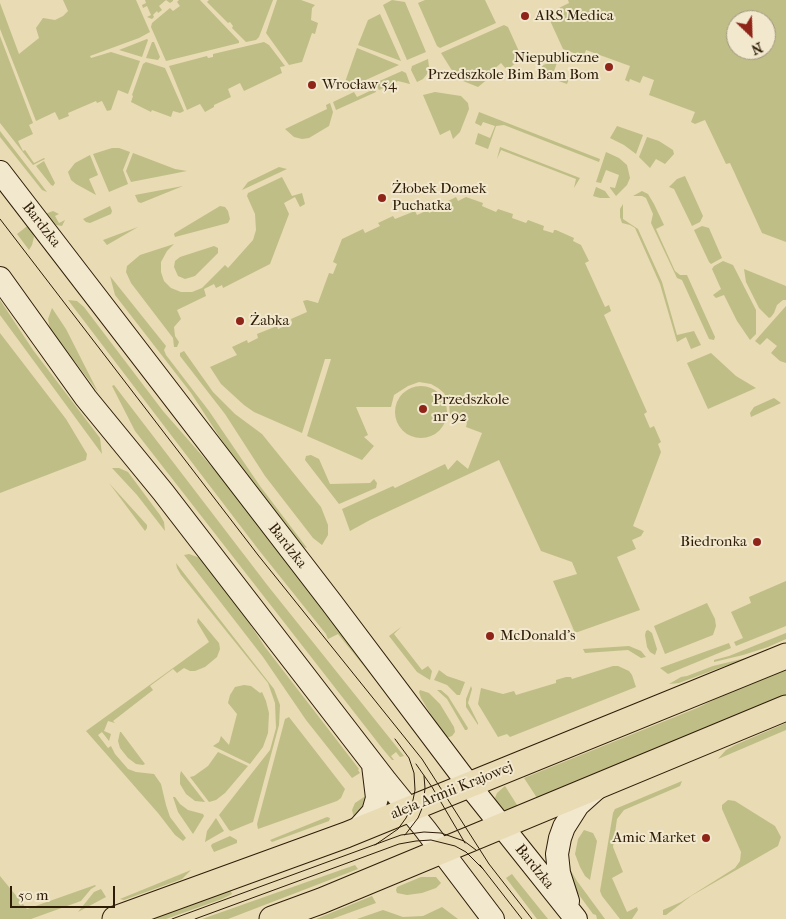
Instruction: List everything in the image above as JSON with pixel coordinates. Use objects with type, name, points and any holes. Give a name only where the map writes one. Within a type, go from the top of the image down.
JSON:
[{"type":"main road","name":"Bardzka","points":[[0,172],[331,602],[468,785],[575,917]]},
{"type":"main road","points":[[0,278],[86,398],[163,492],[493,919]]},
{"type":"main road","name":"aleja Armii Krajowej","points":[[116,919],[356,831],[786,656]]},
{"type":"main road","points":[[272,919],[321,901],[786,708]]},
{"type":"main road","points":[[356,831],[372,812],[377,798],[373,764]]},
{"type":"main road","points":[[575,917],[563,889],[559,873],[558,847],[561,834],[578,805],[599,786]]},
{"type":"shaded area","points":[[63,0],[136,0],[150,32],[90,56],[91,58],[111,52],[140,61],[128,94],[118,90],[111,110],[107,111],[102,101],[97,103],[96,101],[68,113],[69,116],[59,120],[55,112],[36,121],[0,29],[0,3],[19,54],[39,38],[36,28],[43,18],[55,20],[68,11]]},
{"type":"shaded area","points":[[145,0],[166,0],[159,6],[162,10],[158,13],[157,11],[152,19],[147,17],[151,15],[147,6],[143,8],[142,5],[146,3]]},
{"type":"shaded area","points":[[179,0],[200,0],[239,43],[166,61],[151,27],[152,23],[170,8],[173,11],[180,6],[177,2]]},
{"type":"shaded area","points":[[209,0],[273,0],[259,37],[256,40],[246,42],[232,28],[233,26],[230,22],[228,23],[207,2]]},
{"type":"shaded area","points":[[277,0],[301,0],[315,5],[312,8],[311,20],[318,23],[315,34],[312,33],[302,62],[289,65],[266,33]]},
{"type":"shaded area","points":[[392,0],[405,2],[426,52],[407,60],[383,5]]},
{"type":"shaded area","points":[[425,0],[485,0],[496,23],[440,48],[437,46],[418,3]]},
{"type":"shaded area","points":[[568,0],[786,0],[786,242],[762,233],[730,163],[726,164],[705,120],[695,124],[691,122],[695,112],[649,95],[654,80],[643,76],[640,83],[630,79],[629,82],[625,80],[630,66],[586,50],[581,64],[577,62],[579,55],[563,49],[547,14],[569,3]]},
{"type":"shaded area","points":[[380,14],[401,61],[358,45],[368,20]]},
{"type":"shaded area","points":[[504,25],[508,27],[522,58],[507,70],[501,63],[492,71],[494,74],[478,87],[463,81],[451,69],[441,53]]},
{"type":"shaded area","points":[[0,36],[33,123],[29,125],[33,134],[18,141],[23,151],[25,150],[34,163],[45,159],[33,165],[0,123]]},
{"type":"shaded area","points":[[147,39],[142,57],[119,50]]},
{"type":"shaded area","points":[[152,42],[154,42],[160,57],[158,60],[146,58]]},
{"type":"shaded area","points":[[264,42],[269,45],[285,66],[280,67],[282,73],[244,91],[240,83],[228,89],[231,97],[214,105],[214,107],[205,112],[200,104],[187,110],[169,66],[207,56],[208,58],[213,57],[213,54]]},
{"type":"shaded area","points":[[357,48],[399,65],[348,88],[345,82]]},
{"type":"shaded area","points":[[428,59],[429,67],[427,74],[417,82],[411,70],[412,66]]},
{"type":"shaded area","points":[[558,60],[554,71],[569,79],[567,84],[545,76],[541,72],[541,66]]},
{"type":"shaded area","points":[[146,62],[165,68],[184,111],[180,113],[173,111],[171,117],[152,110],[151,112],[131,102],[143,64]]},
{"type":"shaded area","points":[[402,71],[406,73],[410,84],[398,81],[379,90],[375,83]]},
{"type":"shaded area","points":[[370,84],[373,84],[376,92],[336,110],[333,102],[354,92],[357,97],[372,90]]},
{"type":"shaded area","points":[[435,92],[461,96],[468,103],[469,109],[460,132],[453,139],[450,130],[440,135],[423,95]]},
{"type":"shaded area","points":[[330,103],[333,112],[329,126],[309,138],[294,137],[285,129],[327,109],[326,105]]},
{"type":"shaded area","points":[[479,112],[600,159],[599,162],[504,125],[496,126],[488,149],[475,144],[478,133],[490,138],[495,126],[483,122],[481,126],[475,123]]},
{"type":"shaded area","points":[[617,126],[643,135],[636,154],[610,138]]},
{"type":"shaded area","points":[[0,131],[47,192],[42,190],[0,137]]},
{"type":"shaded area","points":[[647,137],[659,141],[673,150],[674,154],[665,164],[656,159],[650,168],[639,157]]},
{"type":"shaded area","points":[[500,147],[580,178],[574,188],[576,179],[501,150],[497,159]]},
{"type":"shaded area","points":[[112,148],[119,148],[130,152],[123,170],[128,184],[109,192],[93,154]]},
{"type":"shaded area","points":[[606,152],[619,158],[627,165],[630,178],[627,185],[616,196],[610,187],[615,188],[619,175],[606,170],[601,183],[596,182]]},
{"type":"shaded area","points":[[133,153],[175,169],[187,171],[131,182],[126,171]]},
{"type":"shaded area","points":[[90,155],[98,175],[89,179],[96,195],[71,180],[68,172],[75,163]]},
{"type":"shaded area","points":[[44,161],[55,183],[53,186],[36,166]]},
{"type":"shaded area","points":[[279,167],[287,169],[242,190],[248,182]]},
{"type":"shaded area","points":[[685,176],[703,216],[700,222],[692,226],[674,189],[669,187],[677,179]]},
{"type":"shaded area","points":[[282,177],[292,196],[302,193],[305,204],[300,207],[295,197],[284,203],[289,214],[270,264],[223,288],[222,285],[216,288],[214,284],[204,289],[206,296],[177,310],[181,319],[174,327],[175,336],[179,342],[177,347],[174,347],[173,338],[131,283],[126,272],[127,266],[140,255],[174,244],[167,251],[161,262],[161,272],[164,281],[171,288],[181,292],[192,292],[202,288],[225,265],[228,268],[253,240],[256,230],[255,214],[247,196],[248,193]]},
{"type":"shaded area","points":[[183,186],[141,203],[138,202],[135,195]]},
{"type":"shaded area","points":[[596,187],[605,191],[610,198],[593,196]]},
{"type":"shaded area","points":[[642,191],[648,194],[654,204],[664,225],[656,229],[675,271],[680,275],[687,275],[715,337],[714,340],[709,339],[682,280],[677,278],[651,223],[653,214],[646,198],[633,196]]},
{"type":"shaded area","points":[[456,197],[458,201],[466,197],[483,203],[482,206],[496,212],[498,209],[513,214],[512,218],[526,223],[528,220],[544,226],[543,230],[553,233],[556,230],[574,238],[573,241],[581,245],[589,261],[585,263],[605,307],[609,305],[611,311],[604,315],[647,412],[644,414],[650,428],[654,426],[661,442],[658,444],[661,452],[633,526],[644,531],[641,536],[632,540],[636,549],[617,557],[640,610],[575,633],[553,581],[577,574],[572,562],[541,551],[499,460],[350,531],[342,509],[393,486],[395,488],[445,464],[448,470],[457,460],[468,469],[482,433],[466,427],[467,423],[450,416],[449,403],[444,393],[431,384],[419,382],[408,386],[394,395],[391,407],[356,407],[368,435],[364,437],[374,446],[362,460],[307,436],[331,359],[325,359],[302,433],[254,412],[244,405],[221,384],[210,367],[237,355],[232,347],[247,340],[248,343],[258,338],[257,334],[277,326],[278,329],[292,323],[291,319],[307,312],[303,301],[307,300],[318,303],[329,273],[333,274],[337,264],[333,262],[342,239],[363,229],[365,233],[380,226],[378,223],[393,216],[395,219],[415,211],[417,215],[428,210],[429,213],[443,207],[442,204]]},
{"type":"shaded area","points":[[623,204],[623,219],[638,229],[662,282],[677,335],[694,331],[701,345],[691,349],[686,337],[677,342],[660,284],[635,228],[622,223],[620,209]]},
{"type":"shaded area","points":[[110,206],[111,214],[90,223],[83,219]]},
{"type":"shaded area","points":[[220,206],[225,207],[228,211],[230,219],[228,223],[175,237],[175,233]]},
{"type":"shaded area","points":[[53,211],[59,214],[55,216],[59,223],[65,220],[62,226],[56,225],[45,214]]},
{"type":"shaded area","points":[[30,224],[34,237],[29,250],[17,234]]},
{"type":"shaded area","points":[[702,226],[709,228],[722,258],[711,264],[694,230]]},
{"type":"shaded area","points":[[138,227],[107,245],[103,240]]},
{"type":"shaded area","points":[[214,246],[218,248],[218,253],[195,276],[185,279],[178,276],[174,267],[175,261],[180,257]]},
{"type":"shaded area","points":[[723,261],[733,265],[756,310],[756,334],[750,340],[737,321],[724,295],[716,298],[713,295],[721,289],[712,269]]},
{"type":"shaded area","points":[[744,269],[786,286],[786,300],[777,305],[771,317],[769,318],[759,308],[746,282]]},
{"type":"shaded area","points":[[110,276],[166,346],[164,350],[166,355],[209,411],[260,486],[307,548],[299,546],[245,476],[191,393],[115,295]]},
{"type":"shaded area","points":[[0,300],[33,350],[100,438],[102,454],[0,315]]},
{"type":"shaded area","points":[[68,300],[77,301],[84,307],[163,411],[239,498],[421,737],[338,634],[328,639]]},
{"type":"shaded area","points":[[786,306],[786,363],[780,361],[771,353],[777,346],[767,338],[760,345],[755,341]]},
{"type":"shaded area","points":[[52,308],[66,329],[98,392],[50,329],[48,319]]},
{"type":"shaded area","points":[[0,333],[66,419],[87,454],[86,460],[0,493]]},
{"type":"shaded area","points":[[184,351],[213,392],[235,414],[262,434],[321,507],[328,525],[328,535],[322,545],[313,538],[265,476],[225,414],[180,356],[180,353]]},
{"type":"shaded area","points":[[711,353],[736,376],[756,388],[708,409],[687,363]]},
{"type":"shaded area","points":[[114,385],[268,586],[404,756],[400,757],[396,752],[391,756],[394,760],[392,760],[382,748],[135,431],[112,386]]},
{"type":"shaded area","points":[[421,386],[431,388],[439,394],[445,402],[447,412],[445,422],[439,430],[431,436],[421,438],[411,436],[403,430],[397,422],[395,412],[397,402],[403,394],[411,388]]},
{"type":"shaded area","points":[[774,398],[781,403],[751,417],[750,413],[754,407]]},
{"type":"shaded area","points":[[311,455],[319,459],[330,484],[370,483],[374,479],[377,483],[376,488],[339,504],[305,460],[306,456]]},
{"type":"shaded area","points":[[112,468],[119,468],[128,472],[160,515],[164,522],[165,531],[137,495]]},
{"type":"shaded area","points":[[109,483],[147,525],[145,531]]},
{"type":"shaded area","points":[[189,554],[200,558],[229,592],[265,647],[359,769],[360,773],[352,778],[306,720],[263,657],[184,555]]},
{"type":"shaded area","points":[[176,563],[274,689],[280,705],[279,725],[253,822],[231,831],[219,815],[270,750],[276,728],[275,703],[268,683],[181,575]]},
{"type":"shaded area","points":[[786,581],[786,626],[736,646],[734,642],[743,638],[731,612],[751,603],[749,597]]},
{"type":"shaded area","points":[[707,603],[715,619],[716,626],[713,635],[665,654],[654,626]]},
{"type":"shaded area","points":[[198,618],[219,643],[220,649],[217,657],[205,667],[195,671],[184,668],[177,673],[173,669],[150,686],[153,690],[113,721],[115,723],[108,721],[104,731],[111,734],[109,741],[102,732],[98,735],[108,748],[111,746],[115,754],[128,769],[154,774],[161,784],[170,817],[186,838],[183,841],[175,835],[86,731],[209,642],[197,622]]},
{"type":"shaded area","points":[[401,627],[394,634],[422,670],[428,666],[432,671],[430,680],[417,672],[389,636]]},
{"type":"shaded area","points":[[648,630],[652,633],[657,649],[655,655],[647,647],[645,635]]},
{"type":"shaded area","points":[[786,633],[786,639],[768,647],[714,662],[714,660],[729,656]]},
{"type":"shaded area","points":[[729,643],[731,648],[668,674],[660,668]]},
{"type":"shaded area","points":[[786,643],[786,647],[761,658],[725,666],[679,683],[669,684],[681,677],[713,666],[758,655]]},
{"type":"shaded area","points":[[629,646],[641,651],[646,657],[641,658],[628,650],[585,653],[583,649]]},
{"type":"shaded area","points":[[786,665],[786,697],[539,801],[524,778],[697,708]]},
{"type":"shaded area","points":[[613,666],[629,671],[636,687],[510,737],[507,734],[498,737],[478,704],[481,688],[503,694],[514,691],[516,695],[556,683],[556,680],[566,677],[571,677],[572,679]]},
{"type":"shaded area","points":[[439,670],[447,676],[465,682],[460,695],[457,695],[447,685],[434,680]]},
{"type":"shaded area","points":[[251,686],[260,693],[262,692],[269,713],[268,733],[263,747],[250,764],[213,746],[219,742],[221,736],[229,745],[237,714],[228,703],[230,695],[235,687]]},
{"type":"shaded area","points":[[471,686],[472,689],[468,703],[478,725],[466,707],[466,699]]},
{"type":"shaded area","points":[[420,690],[429,693],[440,704],[454,727],[455,732],[452,736],[446,738],[443,735],[421,698]]},
{"type":"shaded area","points":[[437,690],[441,690],[448,696],[468,728],[467,730],[465,730],[447,699]]},
{"type":"shaded area","points":[[289,717],[345,789],[341,798],[337,801],[258,829],[257,824],[285,719]]},
{"type":"shaded area","points":[[786,723],[786,730],[718,759],[726,750],[735,745]]},
{"type":"shaded area","points":[[120,732],[145,764],[136,764],[120,748],[118,741]]},
{"type":"shaded area","points":[[218,752],[248,766],[225,793],[216,800],[209,802],[190,777],[208,766]]},
{"type":"shaded area","points":[[181,771],[205,802],[195,801],[186,794],[180,784]]},
{"type":"shaded area","points":[[682,781],[680,786],[624,810],[617,819],[613,847],[623,872],[612,878],[627,912],[637,907],[638,910],[632,919],[620,919],[600,891],[613,813],[615,809]]},
{"type":"shaded area","points":[[505,786],[519,808],[511,811],[504,810],[498,805],[495,798],[497,793]]},
{"type":"shaded area","points":[[367,795],[367,807],[354,818],[352,810],[355,803]]},
{"type":"shaded area","points":[[173,797],[188,810],[203,814],[204,816],[193,834],[178,812]]},
{"type":"shaded area","points":[[728,800],[735,801],[775,826],[781,837],[778,846],[691,896],[666,915],[663,915],[663,910],[681,902],[735,868],[740,861],[741,852],[722,809],[722,805]]},
{"type":"shaded area","points":[[327,817],[330,818],[329,821],[272,842],[270,840]]},
{"type":"shaded area","points":[[216,818],[224,831],[205,842],[207,831]]},
{"type":"shaded area","points":[[584,830],[593,833],[597,841],[590,880],[585,876],[575,854],[578,839]]},
{"type":"shaded area","points":[[230,836],[237,840],[237,843],[214,852],[212,844]]},
{"type":"shaded area","points":[[568,852],[571,871],[605,919],[597,919],[596,915],[593,914],[571,884]]},
{"type":"shaded area","points":[[355,865],[358,869],[228,919],[202,919]]},
{"type":"shaded area","points":[[191,870],[182,879],[124,900],[120,899]]},
{"type":"shaded area","points":[[512,874],[548,919],[537,919],[506,878]]},
{"type":"shaded area","points":[[0,876],[27,909],[96,886],[81,901],[31,919],[0,919]]},
{"type":"shaded area","points":[[421,877],[436,877],[441,883],[436,888],[422,893],[407,895],[397,893],[397,887]]},
{"type":"shaded area","points":[[229,887],[232,894],[222,899],[166,919],[143,919]]},
{"type":"shaded area","points":[[101,889],[106,897],[78,912],[94,892]]},
{"type":"shaded area","points":[[372,896],[376,903],[332,919],[316,919]]},
{"type":"shaded area","points":[[442,907],[458,919],[357,919],[383,910],[403,917],[423,916]]},
{"type":"tram line","points":[[0,219],[258,555],[422,759],[489,864],[532,919]]},
{"type":"tram line","points":[[375,845],[398,829],[412,805],[415,790],[414,773],[409,758],[395,739]]},
{"type":"tram line","points":[[416,764],[465,843]]},
{"type":"tram line","points":[[405,835],[418,818],[423,806],[424,776]]},
{"type":"tram line","points":[[172,919],[401,835],[424,832],[441,833],[464,841],[476,850]]},
{"type":"tram line","points":[[195,919],[399,844],[416,841],[431,840],[455,846],[466,852],[484,870]]},
{"type":"tram line","points":[[480,865],[522,919]]},
{"type":"place","name":"ARS Medica","points":[[525,16]]},
{"type":"place","name":"Niepubliczne Przedszkole Bim Bam Bom","points":[[609,67]]},
{"type":"place","name":"Wrocław 54","points":[[312,85]]},
{"type":"place","name":"Żłobek Domek Puchatka","points":[[382,198]]},
{"type":"place","name":"Żabka","points":[[240,321]]},
{"type":"place","name":"Przedszkole nr 92","points":[[423,409]]},
{"type":"place","name":"Biedronka","points":[[757,542]]},
{"type":"place","name":"McDonald's","points":[[490,636]]},
{"type":"place","name":"Amic Market","points":[[706,838]]}]
